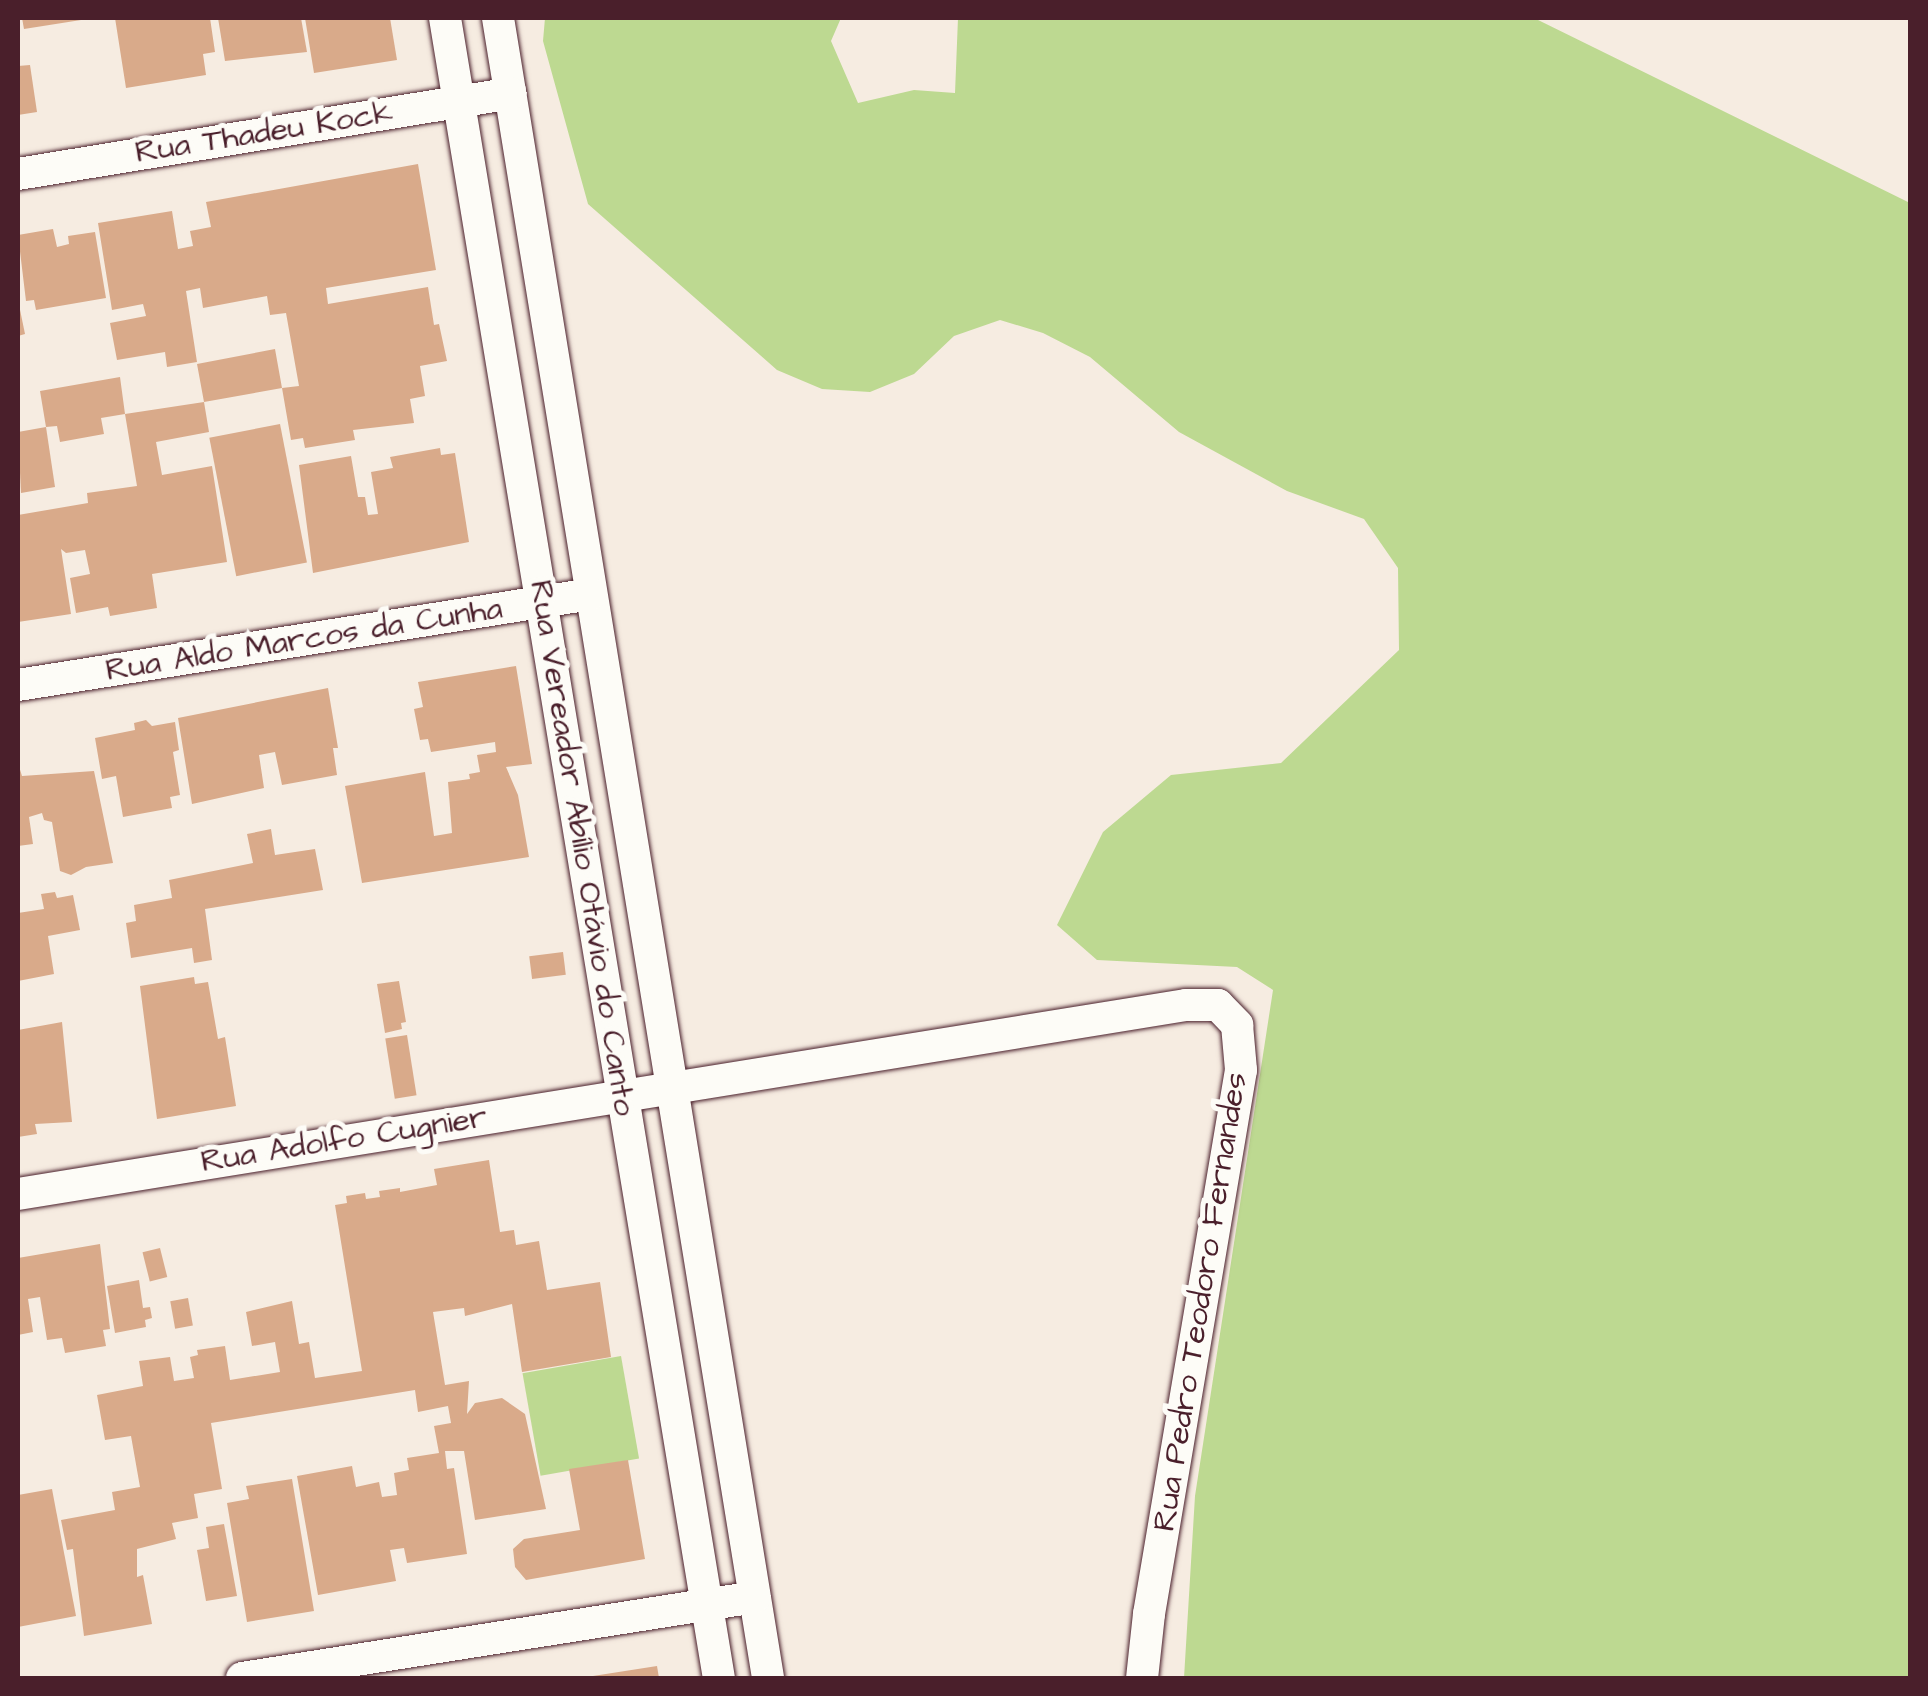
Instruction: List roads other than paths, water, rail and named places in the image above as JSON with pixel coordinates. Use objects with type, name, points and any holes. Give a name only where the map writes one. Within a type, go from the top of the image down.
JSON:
[{"type":"street","name":"Rua Vereador Abílio Otávio do Canto","points":[[445,18],[718,1678]]},
{"type":"street","name":"Rua Vereador Abílio Otávio do Canto","points":[[498,18],[768,1678]]},
{"type":"street","name":"Rua Thadeu Kock","points":[[18,174],[510,93]]},
{"type":"street","name":"Rua Aldo Marcos da Cunha","points":[[18,685],[592,594]]},
{"type":"street","name":"Rua Pedro Teodoro Fernandes","points":[[672,1087],[1186,1006],[1218,1006],[1237,1024],[1240,1070],[1149,1614],[1142,1678]]},
{"type":"street","name":"Rua Adolfo Cugnier","points":[[18,1194],[672,1087]]},
{"type":"street","points":[[242,1678],[755,1597]]}]
